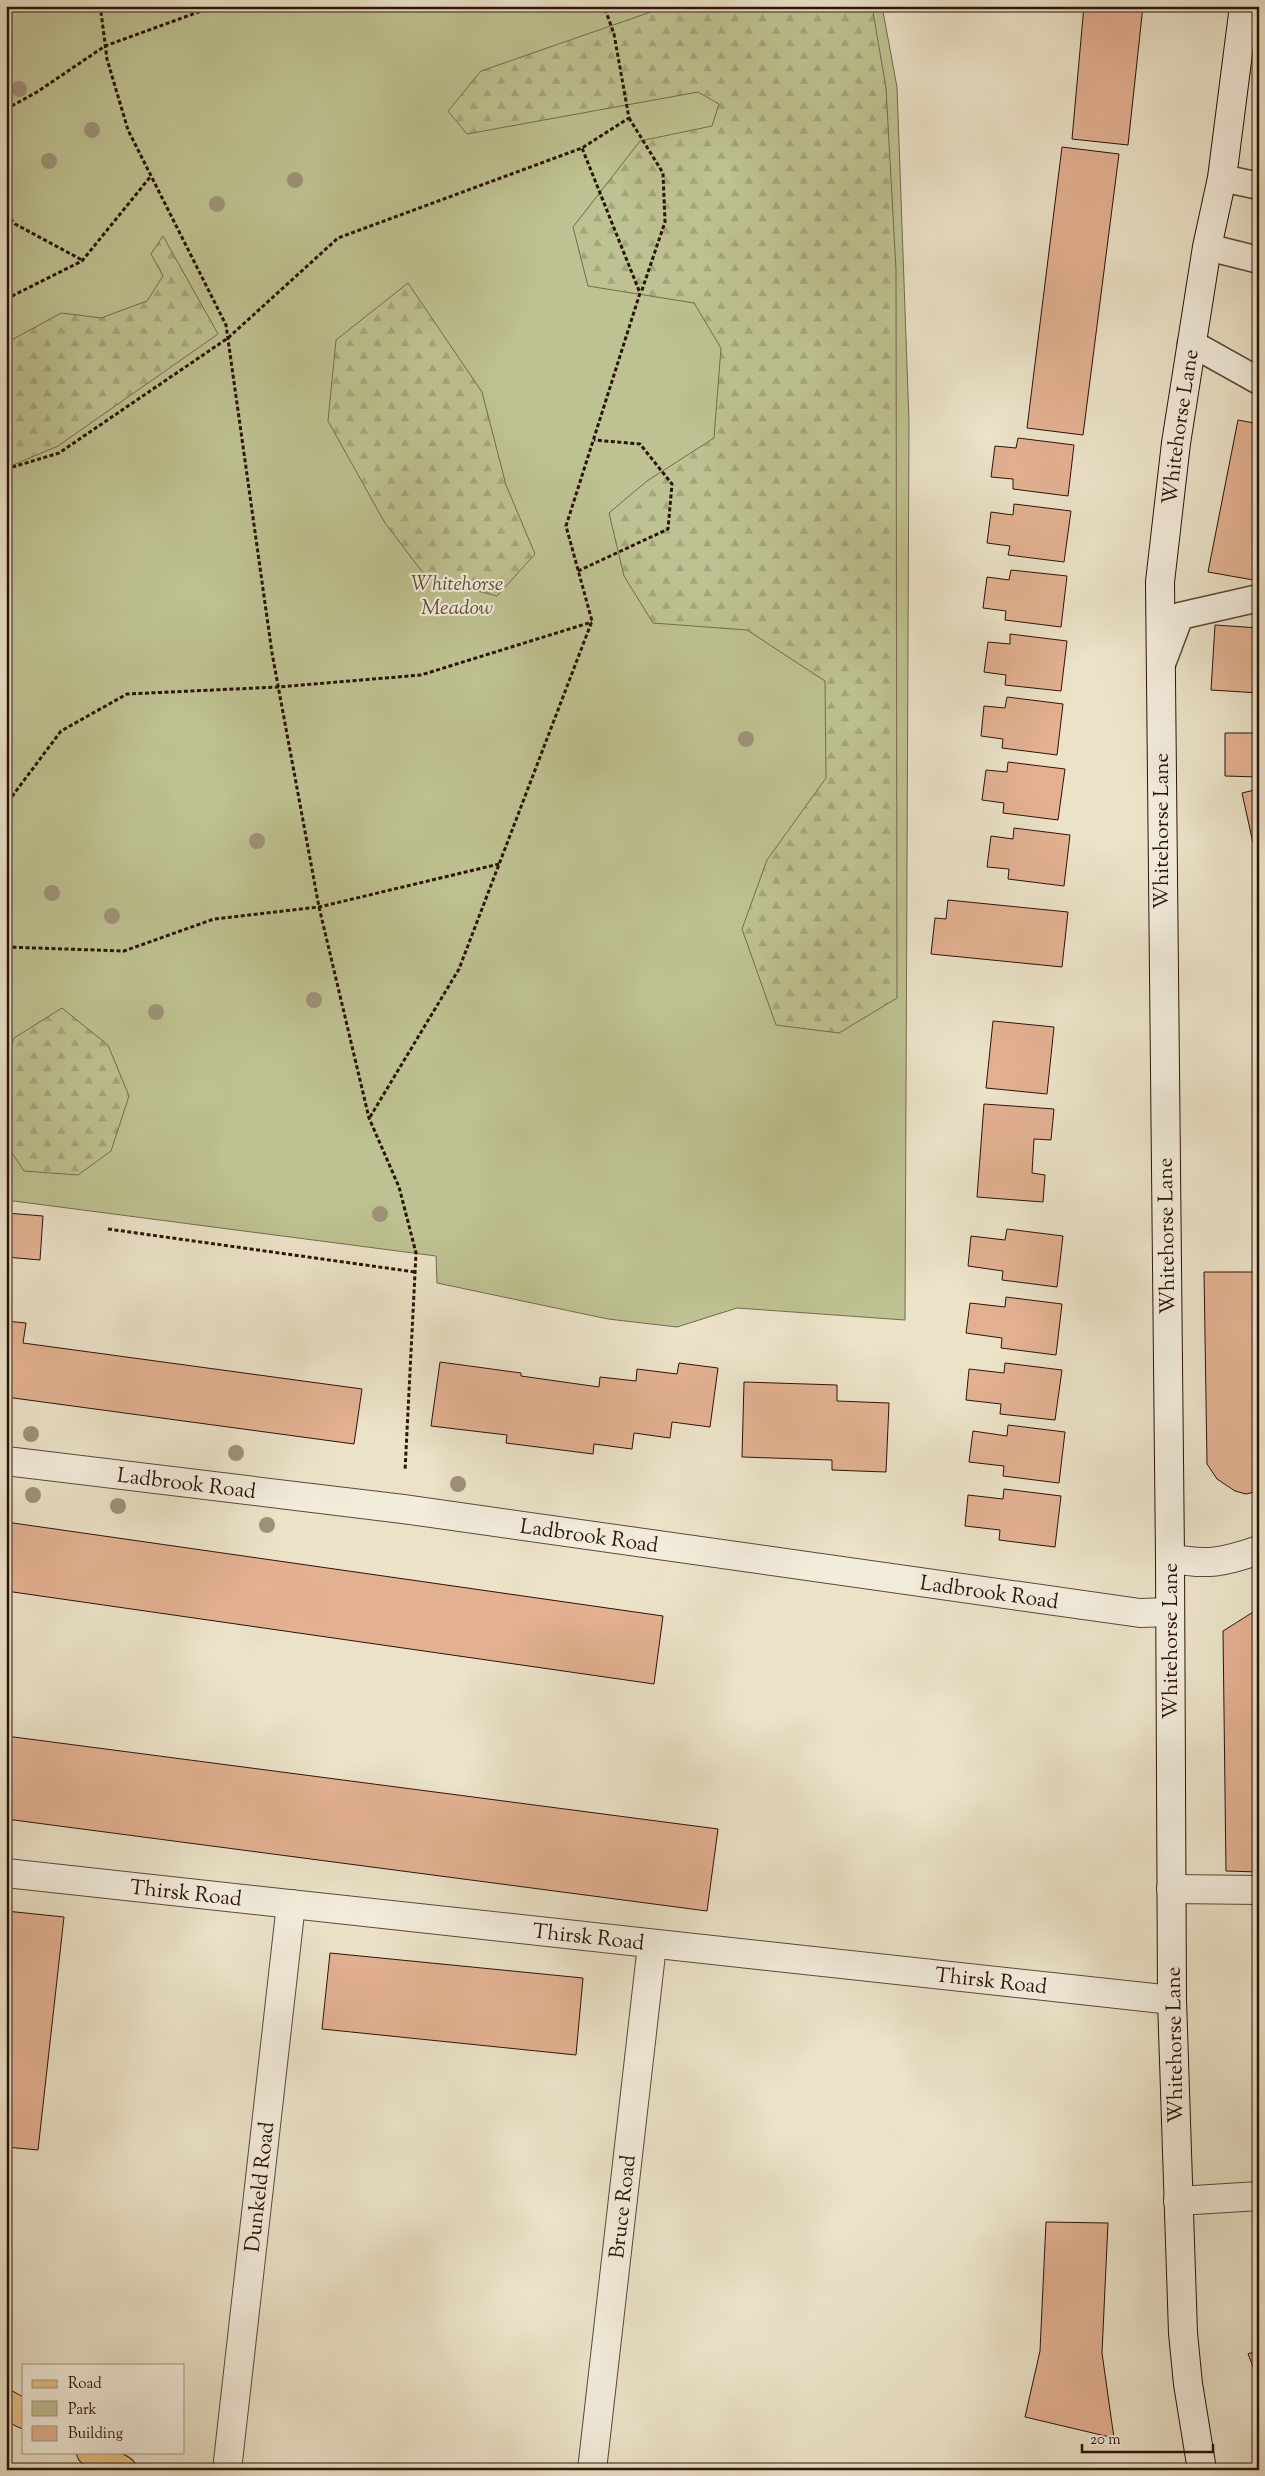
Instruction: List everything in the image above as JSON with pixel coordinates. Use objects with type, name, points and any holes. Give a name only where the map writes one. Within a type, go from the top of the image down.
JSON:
[{"type":"main road","points":[[6,2404],[22,2413]]},
{"type":"main road","points":[[94,2454],[122,2470]]},
{"type":"street","name":"Whitehorse Lane","points":[[1202,2470],[1188,2384],[1184,2342],[1172,2000],[1170,1558],[1160,582],[1176,443],[1207,247],[1222,178],[1244,6]]},
{"type":"street","name":"Ladbrook Road","points":[[6,1461],[403,1508],[1140,1613],[1170,1612]]},
{"type":"street","points":[[1170,1558],[1193,1563],[1213,1563],[1259,1550]]},
{"type":"street","name":"Thirsk Road","points":[[6,1873],[652,1945],[1172,2000]]},
{"type":"street","points":[[1171,1889],[1259,1890]]},
{"type":"street","name":"Dunkeld Road","points":[[227,2470],[292,1904]]},
{"type":"street","name":"Bruce Road","points":[[592,2470],[652,1945]]},
{"type":"street","points":[[1178,2201],[1259,2196]]},
{"type":"lane","points":[[1222,178],[1259,186]]},
{"type":"lane","points":[[1207,247],[1259,260]]},
{"type":"lane","points":[[1191,343],[1259,381]]},
{"type":"lane","points":[[1160,669],[1180,616],[1259,598]]},
{"type":"path","points":[[98,6],[101,12],[105,46],[128,130],[224,318],[278,687],[320,906],[370,1118],[399,1188],[416,1253],[403,1508]]},
{"type":"path","points":[[6,109],[37,92],[105,46],[215,6]]},
{"type":"path","points":[[370,1118],[460,969],[592,621],[566,526],[640,293],[665,222],[663,172],[629,118],[614,34],[604,6]]},
{"type":"path","points":[[6,469],[59,452],[228,338],[338,238],[582,148],[629,118]]},
{"type":"path","points":[[582,148],[640,293]]},
{"type":"path","points":[[6,299],[82,261],[151,176]]},
{"type":"path","points":[[6,214],[15,224],[82,261]]},
{"type":"path","points":[[578,571],[668,529],[672,484],[640,444],[594,440]]},
{"type":"path","points":[[6,808],[10,799],[61,731],[126,694],[278,687],[421,675],[592,621]]},
{"type":"path","points":[[6,947],[124,951],[214,919],[320,906],[500,864]]},
{"type":"path","points":[[108,1229],[415,1272]]},
{"type":"green space","name":"Whitehorse Meadow","points":[[6,6],[882,6],[897,87],[909,421],[905,1320],[737,1308],[677,1327],[608,1319],[437,1283],[436,1256],[6,1200]]},
{"type":"green space","points":[[668,6],[872,6],[886,88],[896,270],[897,998],[839,1033],[776,1025],[742,929],[767,860],[826,778],[825,681],[747,630],[653,623],[624,576],[609,513],[647,481],[714,438],[721,348],[694,303],[588,286],[573,227],[640,141],[712,126],[719,104],[698,92],[467,134],[448,111],[481,71]]},
{"type":"green space","points":[[163,236],[218,334],[58,446],[6,468],[6,343],[61,313],[101,318],[147,301],[163,276],[151,254]]},
{"type":"green space","points":[[408,283],[482,392],[506,485],[535,554],[497,596],[427,578],[385,523],[328,421],[336,340]]},
{"type":"green space","points":[[62,1008],[108,1045],[129,1096],[111,1151],[78,1175],[24,1171],[6,1144],[6,1064],[14,1038]]},
{"type":"building","points":[[1084,6],[1143,6],[1128,145],[1072,139]]},
{"type":"building","points":[[1062,147],[1119,154],[1083,435],[1027,428]]},
{"type":"building","points":[[1238,420],[1259,424],[1259,581],[1208,572]]},
{"type":"building","points":[[1018,438],[1074,445],[1068,496],[1013,489],[1013,479],[991,477],[995,446],[1016,448]]},
{"type":"building","points":[[1014,504],[1071,511],[1064,562],[1008,555],[1010,546],[987,543],[991,512],[1013,515]]},
{"type":"building","points":[[1011,570],[1067,576],[1061,627],[1005,620],[1006,611],[983,608],[987,577],[1009,580]]},
{"type":"building","points":[[1215,625],[1259,628],[1259,693],[1211,690]]},
{"type":"building","points":[[1010,634],[1067,641],[1061,691],[1005,685],[1006,675],[984,672],[988,642],[1010,644]]},
{"type":"building","points":[[1007,697],[1063,704],[1057,755],[1002,748],[1003,739],[981,736],[984,706],[1005,708]]},
{"type":"building","points":[[1225,733],[1259,733],[1259,777],[1225,776]]},
{"type":"building","points":[[1008,762],[1065,769],[1058,820],[1003,813],[1004,803],[982,800],[986,770],[1007,772]]},
{"type":"building","points":[[1259,789],[1259,842],[1253,843],[1242,793]]},
{"type":"building","points":[[1014,828],[1070,835],[1064,886],[1008,879],[1009,869],[987,867],[991,836],[1013,839]]},
{"type":"building","points":[[1259,846],[1259,868],[1254,847]]},
{"type":"building","points":[[948,900],[1068,912],[1062,967],[931,954],[935,918],[946,919]]},
{"type":"building","points":[[1259,901],[1259,918],[1255,902]]},
{"type":"building","points":[[993,1021],[1054,1027],[1047,1094],[986,1088]]},
{"type":"building","points":[[984,1104],[1054,1109],[1051,1140],[1034,1139],[1032,1173],[1045,1175],[1043,1202],[977,1197]]},
{"type":"building","points":[[6,1213],[43,1216],[40,1260],[6,1257]]},
{"type":"building","points":[[1007,1229],[1063,1236],[1057,1287],[1002,1280],[1003,1271],[968,1266],[971,1236],[1005,1240]]},
{"type":"building","points":[[1204,1272],[1257,1272],[1259,1491],[1246,1494],[1235,1491],[1217,1479],[1207,1464]]},
{"type":"building","points":[[1006,1297],[1062,1304],[1056,1355],[1001,1348],[1002,1338],[966,1333],[970,1303],[1005,1307]]},
{"type":"building","points":[[6,1321],[26,1323],[23,1343],[362,1389],[354,1444],[6,1397]]},
{"type":"building","points":[[440,1362],[521,1373],[521,1376],[599,1387],[600,1377],[636,1381],[637,1369],[677,1374],[679,1363],[718,1368],[710,1427],[672,1422],[670,1438],[634,1433],[632,1449],[594,1444],[593,1454],[506,1443],[507,1435],[431,1426]]},
{"type":"building","points":[[1005,1363],[1062,1370],[1055,1420],[1000,1414],[1001,1404],[966,1400],[969,1369],[1004,1373]]},
{"type":"building","points":[[744,1382],[837,1385],[837,1401],[889,1403],[886,1472],[832,1470],[832,1460],[742,1457]]},
{"type":"building","points":[[1008,1425],[1065,1432],[1059,1483],[1003,1476],[1004,1466],[969,1462],[973,1431],[1007,1436]]},
{"type":"building","points":[[1004,1489],[1061,1496],[1055,1547],[999,1540],[1000,1530],[965,1526],[968,1495],[1003,1499]]},
{"type":"building","points":[[6,1522],[663,1616],[654,1684],[6,1591]]},
{"type":"building","points":[[1258,1609],[1259,1872],[1226,1871],[1223,1631]]},
{"type":"building","points":[[6,1736],[718,1829],[707,1911],[6,1819]]},
{"type":"building","points":[[6,1911],[64,1917],[38,2150],[6,2147]]},
{"type":"building","points":[[330,1953],[583,1978],[576,2055],[322,2029]]},
{"type":"building","points":[[1046,2222],[1108,2223],[1102,2353],[1114,2438],[1025,2417],[1040,2351]]},
{"type":"building","points":[[1259,2350],[1259,2381],[1248,2354]]}]
